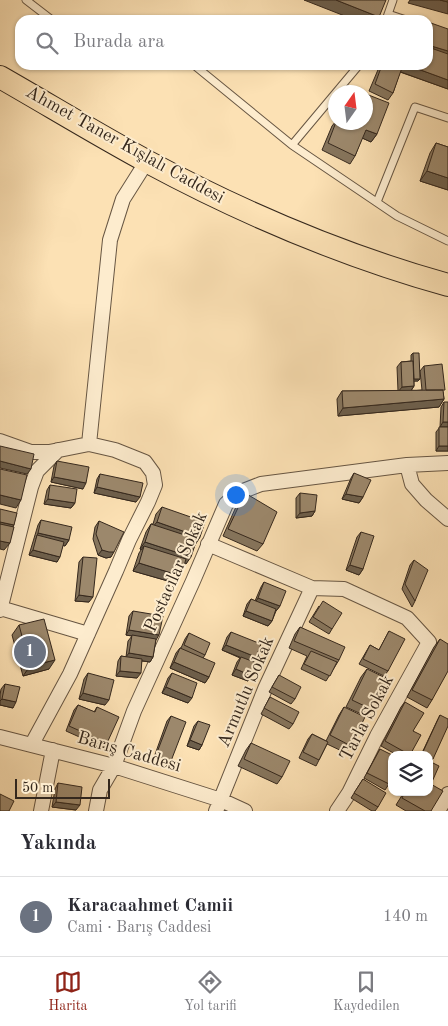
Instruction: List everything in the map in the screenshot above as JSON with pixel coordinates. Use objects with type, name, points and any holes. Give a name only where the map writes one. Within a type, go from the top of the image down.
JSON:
[{"type":"main road","name":"Ahmet Taner Kışlalı Caddesi","points":[[0,77],[147,161],[219,198],[295,231],[365,258],[448,285]]},
{"type":"street","points":[[89,444],[110,240],[123,199],[147,161]]},
{"type":"street","points":[[0,441],[31,452],[49,452],[89,444],[115,450],[145,462],[153,473],[154,485],[148,502],[129,540],[70,674],[32,744]]},
{"type":"street","points":[[61,449],[37,471],[30,487],[0,609],[88,634]]},
{"type":"street","name":"Postacılar Sokak","points":[[96,811],[100,790],[114,766],[134,711],[226,504],[238,493],[262,484],[407,466],[448,463]]},
{"type":"street","points":[[407,466],[412,484],[426,500],[448,519]]},
{"type":"street","points":[[208,544],[312,588]]},
{"type":"street","name":"Tarla Sokak","points":[[312,588],[344,589],[407,618],[429,642],[377,736],[349,793],[337,811]]},
{"type":"street","name":"Armutlu Sokak","points":[[218,806],[266,689],[312,588]]},
{"type":"street","name":"Barış Caddesi","points":[[0,737],[114,766],[218,806],[245,811]]},
{"type":"street","points":[[41,811],[54,750]]},
{"type":"street","points":[[438,811],[448,794]]},
{"type":"lane","points":[[26,0],[46,15]]},
{"type":"lane","points":[[388,15],[393,0]]},
{"type":"lane","points":[[200,70],[292,145],[397,216],[448,241]]},
{"type":"lane","points":[[292,145],[354,70]]},
{"type":"lane","points":[[377,202],[415,107],[448,118]]},
{"type":"building","points":[[336,0],[386,0],[380,15],[374,15]]},
{"type":"building","points":[[433,24],[448,29],[448,51],[433,46]]},
{"type":"building","points":[[433,49],[448,54],[448,80],[421,70],[433,70]]},
{"type":"building","points":[[380,70],[401,70],[393,93],[375,84]]},
{"type":"building","points":[[373,97],[389,103],[377,134],[366,130],[373,130]]},
{"type":"building","points":[[333,130],[366,130],[355,156],[328,143]]},
{"type":"building","points":[[436,143],[448,147],[448,178],[427,171]]},
{"type":"building","points":[[413,353],[419,353],[420,379],[414,379]]},
{"type":"building","points":[[413,361],[414,386],[402,387],[401,362]]},
{"type":"building","points":[[442,364],[445,390],[426,390],[424,366]]},
{"type":"building","points":[[443,390],[444,399],[343,408],[342,391]]},
{"type":"building","points":[[444,402],[448,402],[448,422],[443,422]]},
{"type":"building","points":[[439,427],[448,427],[448,446],[439,446]]},
{"type":"building","points":[[0,446],[34,454],[31,469],[0,461]]},
{"type":"building","points":[[57,461],[89,467],[86,483],[54,477]]},
{"type":"building","points":[[0,469],[27,475],[21,500],[0,495]]},
{"type":"building","points":[[354,473],[371,480],[363,497],[346,494]]},
{"type":"building","points":[[100,474],[143,483],[140,497],[97,487]]},
{"type":"building","points":[[50,485],[77,489],[75,503],[48,499]]},
{"type":"building","points":[[245,493],[277,512],[263,544],[228,529]]},
{"type":"building","points":[[300,493],[317,495],[315,511],[300,513]]},
{"type":"building","points":[[162,507],[205,522],[200,537],[157,522]]},
{"type":"building","points":[[0,509],[17,513],[14,525],[0,522]]},
{"type":"building","points":[[41,520],[72,527],[69,540],[38,533]]},
{"type":"building","points":[[99,521],[124,532],[114,552],[102,550],[96,534]]},
{"type":"building","points":[[0,524],[14,527],[10,543],[0,541]]},
{"type":"building","points":[[151,524],[197,539],[191,557],[145,542]]},
{"type":"building","points":[[361,532],[374,536],[363,569],[350,565]]},
{"type":"building","points":[[37,535],[64,542],[60,557],[33,550]]},
{"type":"building","points":[[144,546],[186,559],[181,576],[139,563]]},
{"type":"building","points":[[83,557],[97,558],[93,597],[79,595]]},
{"type":"building","points":[[414,560],[428,570],[415,601],[405,584]]},
{"type":"building","points":[[264,582],[286,591],[280,606],[258,598]]},
{"type":"building","points":[[251,599],[276,609],[272,621],[246,611]]},
{"type":"building","points":[[323,601],[342,613],[332,629],[313,617]]},
{"type":"building","points":[[133,611],[163,616],[159,635],[129,630]]},
{"type":"building","points":[[44,619],[55,660],[30,666],[19,625]]},
{"type":"building","points":[[300,627],[345,647],[339,660],[294,641]]},
{"type":"building","points":[[389,631],[405,639],[388,671],[363,659],[370,645],[379,650]]},
{"type":"building","points":[[231,632],[261,644],[256,657],[226,645]]},
{"type":"building","points":[[189,633],[210,643],[205,655],[184,645]]},
{"type":"building","points":[[132,635],[156,639],[153,657],[129,653]]},
{"type":"building","points":[[440,639],[448,644],[448,671],[432,700],[412,690]]},
{"type":"building","points":[[180,648],[215,663],[209,677],[174,662]]},
{"type":"building","points":[[311,651],[337,662],[330,676],[304,664]]},
{"type":"building","points":[[121,656],[142,659],[141,673],[120,671]]},
{"type":"building","points":[[241,657],[257,663],[252,676],[236,669]]},
{"type":"building","points":[[367,669],[388,679],[373,710],[352,700]]},
{"type":"building","points":[[88,673],[114,680],[109,700],[83,693]]},
{"type":"building","points":[[172,673],[197,683],[192,698],[166,687]]},
{"type":"building","points":[[279,675],[301,687],[295,699],[272,687]]},
{"type":"building","points":[[5,684],[20,687],[16,702],[2,699]]},
{"type":"building","points":[[270,697],[299,712],[293,724],[264,708]]},
{"type":"building","points":[[405,702],[424,713],[413,731],[421,735],[412,751],[403,751],[385,741]]},
{"type":"building","points":[[78,705],[95,712],[97,707],[119,717],[107,743],[69,726]]},
{"type":"building","points":[[344,707],[365,717],[351,746],[330,735]]},
{"type":"building","points":[[440,715],[448,719],[448,726],[433,759],[433,751],[423,751]]},
{"type":"building","points":[[171,716],[186,722],[171,761],[156,755]]},
{"type":"building","points":[[198,721],[210,725],[202,745],[190,740]]},
{"type":"building","points":[[312,734],[328,742],[319,760],[303,752]]},
{"type":"building","points":[[251,743],[290,761],[282,777],[244,759]]},
{"type":"building","points":[[380,749],[388,753],[388,784],[367,773]]},
{"type":"building","points":[[433,763],[439,766],[433,780]]},
{"type":"building","points":[[363,779],[386,793],[378,807],[354,793]]},
{"type":"building","points":[[58,783],[82,787],[80,805],[56,802]]},
{"type":"building","points":[[433,785],[443,791],[431,811],[425,811],[402,798],[403,796],[433,796]]},
{"type":"building","points":[[0,794],[14,801],[9,811],[0,811]]},
{"type":"place","name":"Karacaahmet Camii","points":[[30,652]]}]
